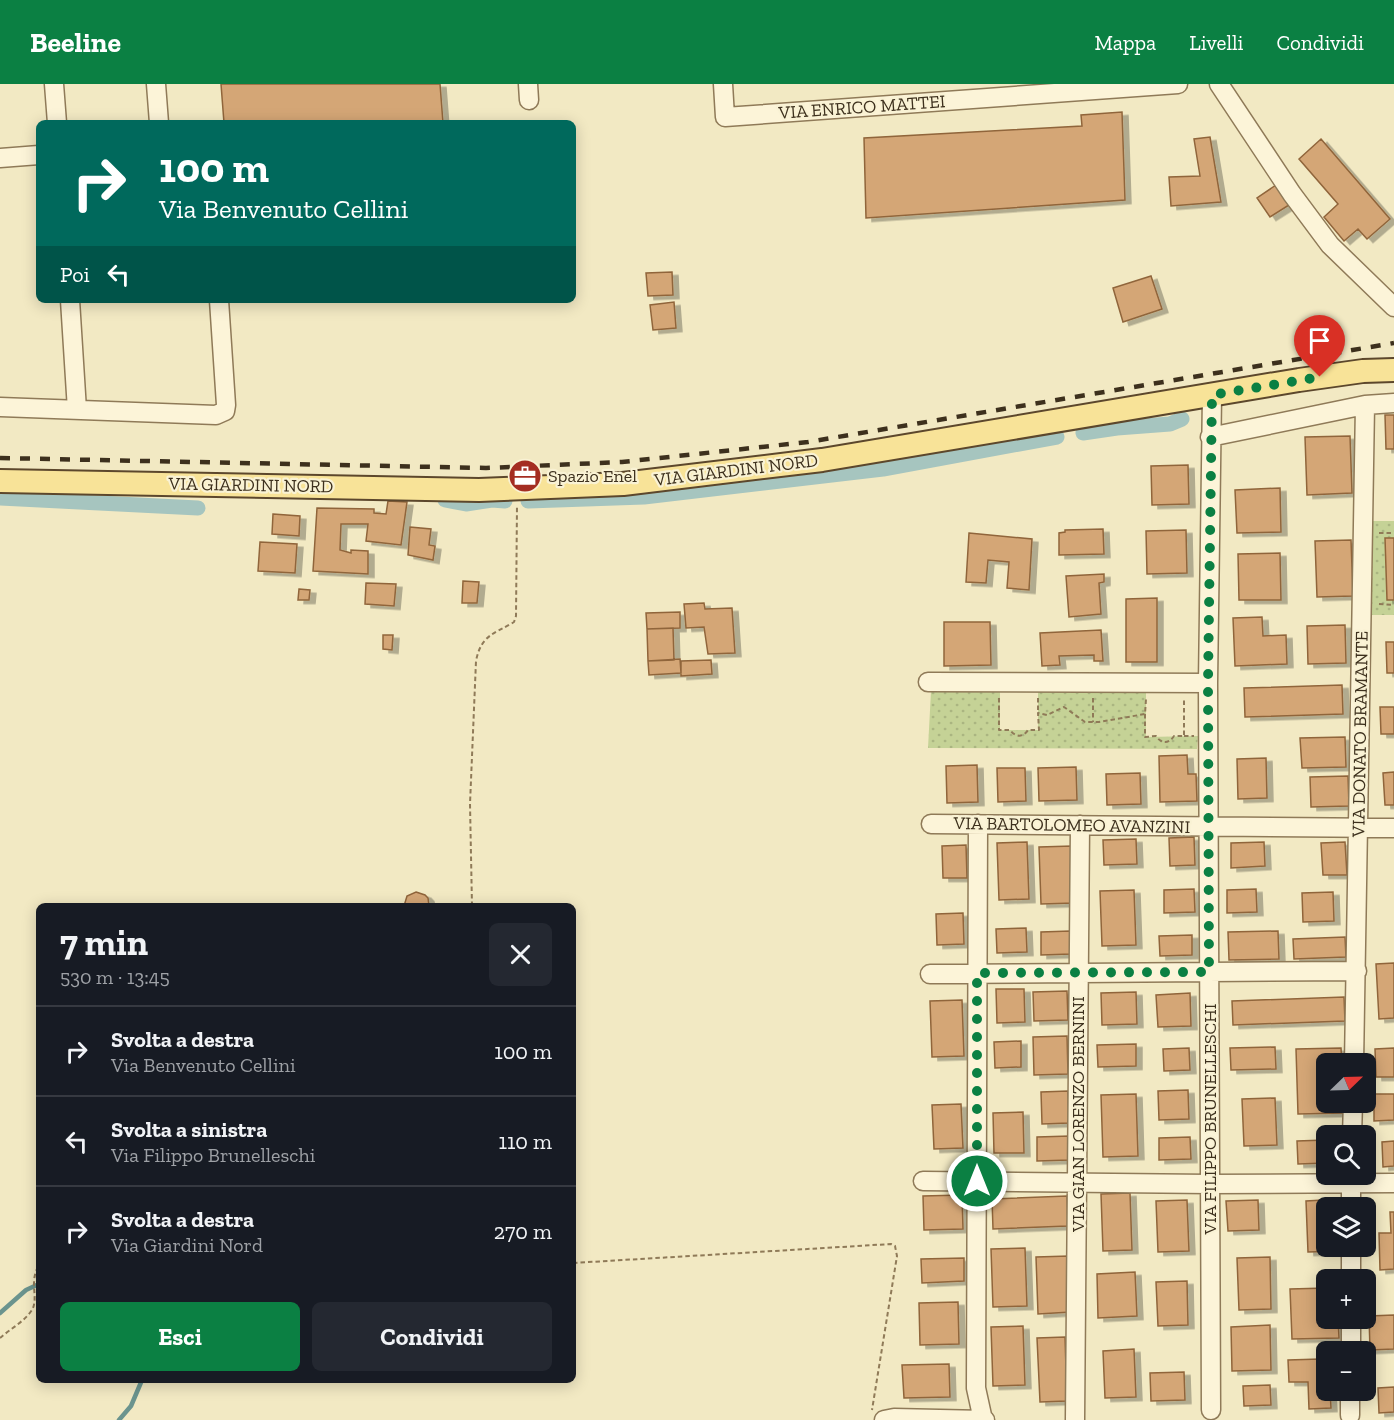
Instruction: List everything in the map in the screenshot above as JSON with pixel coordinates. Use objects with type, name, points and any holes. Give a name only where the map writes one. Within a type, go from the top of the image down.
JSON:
[{"type":"main road","name":"VIA GIARDINI NORD","points":[[0,481],[467,489],[623,484],[822,460],[1299,380],[1391,369]]},
{"type":"street","points":[[54,84],[57,120]]},
{"type":"street","points":[[156,84],[159,120]]},
{"type":"street","name":"VIA ENRICO MATTEI","points":[[723,84],[725,117],[1166,84]]},
{"type":"street","points":[[1219,84],[1292,194],[1330,245],[1394,307]]},
{"type":"street","points":[[0,158],[36,155]]},
{"type":"street","points":[[70,303],[77,410]]},
{"type":"street","points":[[0,406],[216,415],[225,411],[219,303]]},
{"type":"street","name":"VIA FILIPPO BRUNELLESCHI","points":[[1211,1410],[1208,683],[1212,395]]},
{"type":"street","points":[[1210,437],[1365,405],[1394,403]]},
{"type":"street","name":"VIA DONATO BRAMANTE","points":[[1354,1053],[1365,405]]},
{"type":"street","points":[[928,682],[1208,683]]},
{"type":"street","name":"VIA BARTOLOMEO AVANZINI","points":[[931,824],[1394,828]]},
{"type":"street","points":[[878,1418],[984,1420],[976,1388],[978,824]]},
{"type":"street","name":"VIA GIAN LORENZO BERNINI","points":[[1075,1411],[1080,825]]},
{"type":"street","points":[[930,974],[1357,971]]},
{"type":"street","points":[[923,1181],[1210,1184],[1316,1179]]},
{"type":"street","points":[[1376,1181],[1394,1183]]},
{"type":"street","points":[[1350,1401],[1350,1415]]},
{"type":"path","points":[[472,903],[470,804],[476,661],[478,647],[483,640],[514,622],[516,616],[518,488]]},
{"type":"path","points":[[1378,538],[1378,533],[1394,533]]},
{"type":"path","points":[[1379,605],[1394,604]]},
{"type":"path","points":[[999,730],[1010,730],[1014,735],[1019,736],[1028,730],[1039,730],[1038,692]]},
{"type":"path","points":[[1093,693],[1093,722]]},
{"type":"path","points":[[1146,693],[1145,737],[1156,736],[1160,741],[1165,742],[1171,741],[1174,736],[1184,736],[1184,693]]},
{"type":"path","points":[[1038,713],[1047,715],[1064,707],[1085,722],[1145,714]]},
{"type":"path","points":[[576,1263],[891,1244],[895,1246],[897,1256],[872,1409],[878,1418]]},
{"type":"path","points":[[0,1338],[34,1306],[33,1277],[36,1271]]},
{"type":"green space","points":[[1370,521],[1394,521],[1394,615],[1369,615]]},
{"type":"green space","points":[[931,691],[1000,692],[1000,730],[1038,730],[1038,692],[1146,693],[1146,737],[1198,736],[1197,749],[928,748]]},
{"type":"building","points":[[221,84],[440,84],[443,120],[224,120]]},
{"type":"building","points":[[1122,112],[1125,200],[866,218],[864,138],[1082,126],[1081,115]]},
{"type":"building","points":[[1210,137],[1221,202],[1171,206],[1169,177],[1200,176],[1194,139]]},
{"type":"building","points":[[1321,139],[1390,219],[1367,239],[1358,229],[1344,241],[1324,217],[1338,204],[1299,159]]},
{"type":"building","points":[[1276,185],[1289,205],[1270,217],[1257,198]]},
{"type":"building","points":[[672,272],[673,295],[648,296],[646,273]]},
{"type":"building","points":[[1151,276],[1162,309],[1123,322],[1113,288]]},
{"type":"building","points":[[674,302],[676,328],[653,330],[650,305]]},
{"type":"building","points":[[1385,415],[1394,415],[1394,449],[1386,449]]},
{"type":"building","points":[[1350,436],[1352,493],[1307,495],[1305,437]]},
{"type":"building","points":[[1188,465],[1189,504],[1152,505],[1151,466]]},
{"type":"building","points":[[1280,488],[1281,532],[1237,533],[1235,490]]},
{"type":"building","points":[[388,501],[407,502],[401,545],[366,541],[368,524],[341,524],[340,550],[351,553],[351,550],[368,551],[368,574],[313,571],[317,508],[374,509],[374,513],[386,514]]},
{"type":"building","points":[[273,514],[300,516],[299,536],[272,534]]},
{"type":"building","points":[[410,527],[431,529],[429,545],[435,546],[433,560],[408,555]]},
{"type":"building","points":[[1103,529],[1104,554],[1059,555],[1059,533],[1065,530]]},
{"type":"building","points":[[1186,530],[1187,573],[1147,574],[1146,531]]},
{"type":"building","points":[[969,533],[1032,539],[1029,590],[1007,588],[1009,562],[988,560],[986,583],[966,582]]},
{"type":"building","points":[[1385,538],[1394,538],[1394,600],[1387,600]]},
{"type":"building","points":[[1351,540],[1353,596],[1317,597],[1315,541]]},
{"type":"building","points":[[260,542],[297,544],[295,573],[258,571]]},
{"type":"building","points":[[1280,553],[1281,600],[1239,600],[1238,554]]},
{"type":"building","points":[[1104,574],[1104,582],[1099,583],[1101,614],[1069,617],[1066,576]]},
{"type":"building","points":[[463,581],[479,582],[477,603],[462,603]]},
{"type":"building","points":[[366,583],[396,584],[394,606],[365,604]]},
{"type":"building","points":[[299,589],[310,590],[309,600],[298,600]]},
{"type":"building","points":[[1157,598],[1157,662],[1126,662],[1126,599]]},
{"type":"building","points":[[704,603],[705,609],[732,608],[735,653],[708,654],[704,627],[686,628],[684,604]]},
{"type":"building","points":[[680,612],[680,628],[647,629],[646,613]]},
{"type":"building","points":[[1262,617],[1263,636],[1286,635],[1287,664],[1235,666],[1233,618]]},
{"type":"building","points":[[944,622],[990,622],[991,665],[944,666]]},
{"type":"building","points":[[1345,625],[1346,663],[1308,664],[1307,626]]},
{"type":"building","points":[[673,628],[674,660],[648,661],[647,629]]},
{"type":"building","points":[[1101,630],[1103,661],[1094,661],[1094,655],[1059,656],[1060,665],[1042,666],[1040,633]]},
{"type":"building","points":[[383,635],[393,635],[392,650],[383,649]]},
{"type":"building","points":[[1386,642],[1394,642],[1394,673],[1387,673]]},
{"type":"building","points":[[680,659],[681,673],[649,675],[648,661]]},
{"type":"building","points":[[711,660],[712,674],[681,676],[681,661]]},
{"type":"building","points":[[1342,685],[1343,714],[1245,717],[1244,688]]},
{"type":"building","points":[[1380,707],[1394,707],[1394,734],[1381,734]]},
{"type":"building","points":[[1345,737],[1346,767],[1302,768],[1300,738]]},
{"type":"building","points":[[1187,755],[1188,774],[1196,774],[1197,801],[1160,802],[1159,756]]},
{"type":"building","points":[[1266,758],[1267,798],[1238,799],[1237,759]]},
{"type":"building","points":[[977,765],[978,802],[947,803],[946,766]]},
{"type":"building","points":[[1076,767],[1077,800],[1039,801],[1038,768]]},
{"type":"building","points":[[997,768],[1025,768],[1026,801],[998,802]]},
{"type":"building","points":[[1394,772],[1394,805],[1385,805],[1383,773]]},
{"type":"building","points":[[1140,773],[1141,804],[1107,805],[1106,774]]},
{"type":"building","points":[[1348,776],[1349,806],[1311,807],[1310,777]]},
{"type":"building","points":[[1194,837],[1195,865],[1170,866],[1169,838]]},
{"type":"building","points":[[1136,839],[1137,864],[1104,865],[1103,840]]},
{"type":"building","points":[[1027,842],[1029,899],[999,900],[997,843]]},
{"type":"building","points":[[1264,842],[1265,866],[1231,868],[1231,843]]},
{"type":"building","points":[[1345,842],[1347,875],[1323,875],[1321,843]]},
{"type":"building","points":[[966,845],[967,878],[943,878],[942,846]]},
{"type":"building","points":[[1072,846],[1074,903],[1041,904],[1039,847]]},
{"type":"building","points":[[1194,889],[1195,912],[1164,913],[1164,890]]},
{"type":"building","points":[[1256,889],[1257,912],[1227,913],[1227,890]]},
{"type":"building","points":[[1134,890],[1136,945],[1102,946],[1100,891]]},
{"type":"building","points":[[416,892],[425,895],[429,903],[405,903],[407,896]]},
{"type":"building","points":[[1333,892],[1334,921],[1303,922],[1302,893]]},
{"type":"building","points":[[963,913],[964,944],[937,945],[936,914]]},
{"type":"building","points":[[1026,928],[1027,952],[997,953],[996,929]]},
{"type":"building","points":[[1070,931],[1071,954],[1041,955],[1041,932]]},
{"type":"building","points":[[1278,931],[1279,959],[1229,960],[1228,932]]},
{"type":"building","points":[[1192,935],[1192,955],[1160,956],[1159,936]]},
{"type":"building","points":[[1345,937],[1346,957],[1294,959],[1293,939]]},
{"type":"building","points":[[1394,963],[1394,1018],[1379,1019],[1376,964]]},
{"type":"building","points":[[996,989],[1024,989],[1025,1022],[997,1023]]},
{"type":"building","points":[[1067,991],[1068,1020],[1034,1021],[1033,992]]},
{"type":"building","points":[[1136,992],[1137,1024],[1102,1025],[1101,993]]},
{"type":"building","points":[[1190,993],[1191,1026],[1158,1027],[1156,995]]},
{"type":"building","points":[[1344,997],[1345,1021],[1233,1025],[1232,1001]]},
{"type":"building","points":[[962,1000],[964,1056],[932,1057],[930,1001]]},
{"type":"building","points":[[1067,1036],[1068,1074],[1034,1075],[1033,1037]]},
{"type":"building","points":[[1021,1041],[1021,1067],[995,1068],[994,1042]]},
{"type":"building","points":[[1136,1044],[1136,1066],[1098,1067],[1097,1045]]},
{"type":"building","points":[[1275,1047],[1276,1069],[1231,1070],[1230,1048]]},
{"type":"building","points":[[1189,1048],[1190,1070],[1164,1071],[1163,1049]]},
{"type":"building","points":[[1341,1048],[1341,1053],[1316,1053],[1316,1113],[1343,1113],[1298,1114],[1296,1049]]},
{"type":"building","points":[[1394,1048],[1394,1077],[1376,1077],[1375,1049]]},
{"type":"building","points":[[1188,1090],[1189,1119],[1159,1120],[1158,1091]]},
{"type":"building","points":[[1068,1091],[1069,1123],[1042,1124],[1041,1092]]},
{"type":"building","points":[[1136,1094],[1138,1156],[1103,1157],[1101,1095]]},
{"type":"building","points":[[1376,1094],[1394,1094],[1394,1120],[1374,1121]]},
{"type":"building","points":[[1275,1098],[1277,1145],[1244,1146],[1242,1099]]},
{"type":"building","points":[[961,1104],[963,1148],[934,1149],[932,1105]]},
{"type":"building","points":[[1023,1112],[1024,1153],[994,1153],[993,1113]]},
{"type":"building","points":[[1070,1136],[1070,1160],[1037,1161],[1037,1137]]},
{"type":"building","points":[[1190,1137],[1191,1159],[1159,1160],[1159,1138]]},
{"type":"building","points":[[1316,1140],[1316,1163],[1298,1164],[1297,1141]]},
{"type":"building","points":[[1394,1141],[1394,1166],[1383,1167],[1382,1142]]},
{"type":"building","points":[[1130,1193],[1132,1250],[1103,1251],[1101,1194]]},
{"type":"building","points":[[962,1195],[963,1229],[924,1230],[923,1196]]},
{"type":"building","points":[[1067,1196],[1068,1226],[993,1229],[992,1199]]},
{"type":"building","points":[[1187,1200],[1189,1251],[1158,1252],[1156,1201]]},
{"type":"building","points":[[1258,1200],[1259,1230],[1228,1231],[1226,1201]]},
{"type":"building","points":[[1316,1200],[1316,1252],[1308,1252],[1306,1201]]},
{"type":"building","points":[[1390,1212],[1394,1212],[1394,1269],[1380,1270],[1379,1233],[1391,1233]]},
{"type":"building","points":[[1025,1248],[1027,1306],[993,1307],[991,1249]]},
{"type":"building","points":[[1069,1256],[1071,1312],[1038,1314],[1036,1257]]},
{"type":"building","points":[[1270,1257],[1271,1309],[1239,1310],[1237,1258]]},
{"type":"building","points":[[964,1258],[964,1281],[922,1283],[921,1259]]},
{"type":"building","points":[[1135,1272],[1137,1316],[1098,1318],[1097,1274]]},
{"type":"building","points":[[1187,1281],[1188,1325],[1158,1326],[1156,1282]]},
{"type":"building","points":[[1316,1288],[1316,1329],[1339,1329],[1339,1338],[1292,1339],[1290,1289]]},
{"type":"building","points":[[958,1302],[959,1344],[920,1345],[919,1303]]},
{"type":"building","points":[[1394,1315],[1394,1349],[1376,1350],[1376,1341],[1370,1341],[1369,1329],[1376,1329],[1376,1316]]},
{"type":"building","points":[[1270,1325],[1271,1370],[1232,1371],[1231,1327]]},
{"type":"building","points":[[1023,1326],[1025,1385],[993,1386],[991,1327]]},
{"type":"building","points":[[1065,1337],[1067,1401],[1040,1402],[1037,1338]]},
{"type":"building","points":[[1134,1349],[1136,1397],[1105,1398],[1103,1351]]},
{"type":"building","points":[[1316,1359],[1316,1401],[1331,1401],[1331,1408],[1309,1409],[1308,1382],[1289,1382],[1288,1360]]},
{"type":"building","points":[[949,1364],[950,1397],[904,1398],[902,1365]]},
{"type":"building","points":[[1184,1372],[1185,1400],[1151,1401],[1150,1373]]},
{"type":"building","points":[[1270,1385],[1271,1405],[1244,1406],[1243,1386]]},
{"type":"building","points":[[1394,1387],[1394,1412],[1379,1413],[1378,1388]]},
{"type":"waterway","points":[[1083,433],[1170,424],[1182,419]]},
{"type":"waterway","points":[[528,501],[644,497],[883,469],[1057,437]]},
{"type":"waterway","points":[[0,498],[198,508]]},
{"type":"waterway","points":[[445,500],[466,504],[492,500],[505,501]]},
{"type":"waterway","points":[[0,1313],[26,1290],[36,1285]]},
{"type":"waterway","points":[[119,1420],[131,1406],[141,1383]]},
{"type":"railway","points":[[0,458],[486,468],[622,462],[808,442],[1394,343]]},
{"type":"place","name":"Spazio Enel","points":[[525,476]]},
{"type":"route","points":[[977,1181],[977,973],[1209,972],[1208,683],[1212,395],[1320,377]]}]
